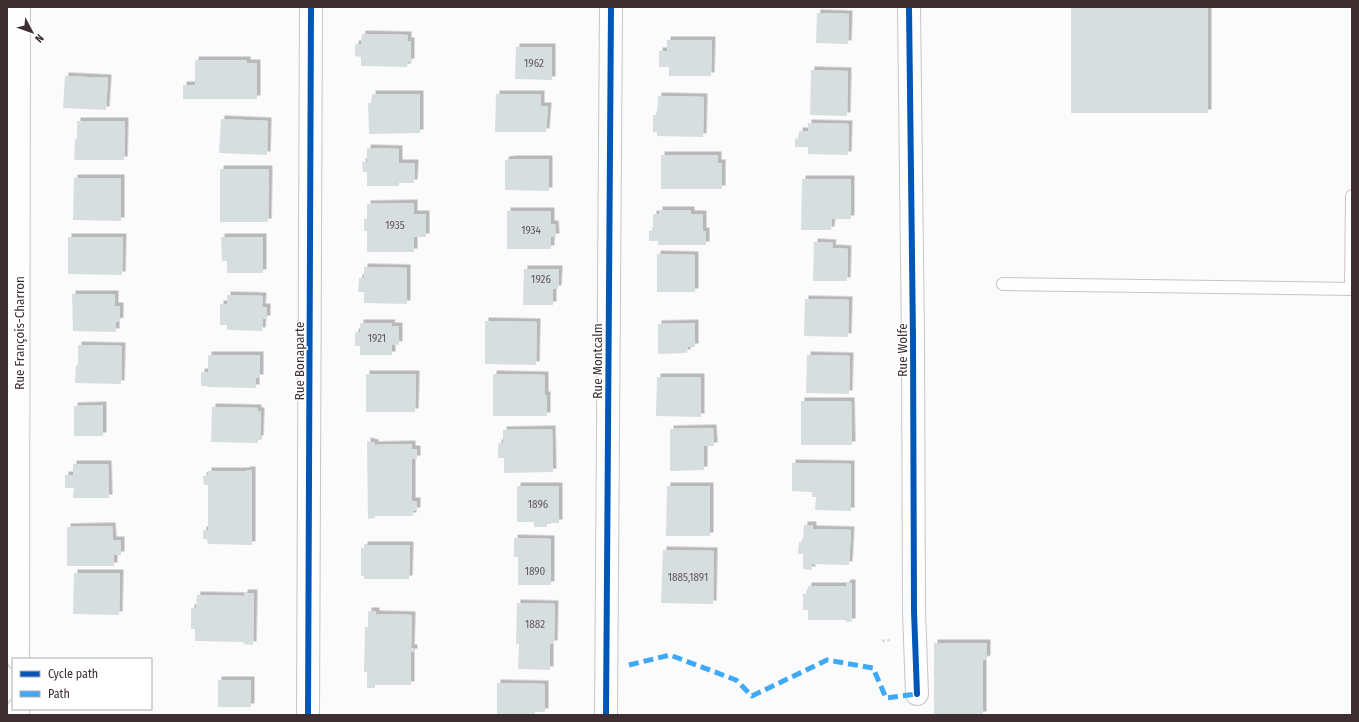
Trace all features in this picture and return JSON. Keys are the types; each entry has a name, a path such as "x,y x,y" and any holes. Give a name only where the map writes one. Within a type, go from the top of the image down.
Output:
{"street":[{"name":"Rue François-Charron","path":"18,658 19,7"},
{"name":"Rue Bonaparte","path":"308,715 311,7"},
{"name":"Rue Montcalm","path":"606,715 611,7"},
{"name":"Rue Wolfe","path":"909,7 913,324 914,611 917,694"}],"lane":[{"path":"1003,284 1351,289 1352,196"}],"building":[{"path":"1071,7 1208,7 1208,113 1071,113"},
{"path":"817,13 849,14 848,44 816,43"},
{"path":"362,34 408,35 408,41 411,41 411,62 408,62 407,67 361,66 361,57 355,56 355,44 361,44"},
{"path":"667,40 712,40 711,76 669,76 669,67 659,67 659,51 667,51"},
{"path":"516,47 552,47 552,80 515,79"},
{"path":"195,60 247,60 247,63 257,63 257,99 183,99 183,85 195,85"},
{"path":"811,70 848,71 847,116 810,115"},
{"path":"65,76 108,78 106,110 63,108"},
{"path":"372,94 420,94 420,133 369,134 368,103 372,103"},
{"path":"496,94 541,94 541,106 548,106 546,132 495,132"},
{"path":"658,96 704,97 703,137 657,136 657,132 653,132 653,115 657,115"},
{"path":"221,119 268,121 267,155 219,153"},
{"path":"77,121 125,121 124,160 74,160 75,139 77,139"},
{"path":"808,123 849,124 848,155 808,154 808,147 795,147 795,138 799,139 799,131 808,131"},
{"path":"367,148 399,149 399,163 415,163 414,183 399,183 399,186 367,186 367,172 363,172 362,162 367,162"},
{"path":"661,155 718,155 718,163 722,163 722,189 661,189"},
{"path":"549,159 549,191 505,190 505,160"},
{"path":"220,169 269,169 268,222 220,222"},
{"path":"74,178 121,178 121,221 73,220"},
{"path":"802,179 851,179 851,219 832,219 831,230 801,230"},
{"path":"414,203 414,214 426,214 426,237 414,237 414,252 367,252 367,231 364,231 364,219 367,219 367,204"},
{"path":"659,210 691,210 691,214 703,214 703,231 706,231 706,245 658,245 658,241 649,241 649,231 653,231 653,214 659,214"},
{"path":"507,211 551,211 551,224 555,224 556,237 551,237 551,249 507,249"},
{"path":"68,237 123,237 122,275 68,274"},
{"path":"221,237 263,237 263,273 227,273 227,261 222,261"},
{"path":"814,242 833,243 832,248 848,249 847,281 813,281"},
{"path":"657,254 695,255 695,292 657,292"},
{"path":"364,267 407,268 407,304 364,303 364,292 358,292 359,278 364,278"},
{"path":"524,269 559,269 558,289 553,289 553,305 523,305"},
{"path":"72,294 115,294 115,306 120,306 120,321 116,322 116,332 73,331"},
{"path":"227,295 263,296 262,307 267,307 267,319 263,319 262,331 227,330 227,325 220,325 220,304 227,304"},
{"path":"805,299 849,300 848,337 804,336"},
{"path":"485,321 537,322 536,365 485,364"},
{"path":"360,323 392,323 391,326 399,326 399,345 392,344 392,355 360,355 360,346 355,346 355,332 360,332"},
{"path":"695,323 695,347 688,347 687,353 658,354 658,324"},
{"path":"78,345 122,346 121,384 75,383 76,365 78,365"},
{"path":"208,355 260,355 260,378 256,378 256,388 201,386 201,372 208,372"},
{"path":"807,355 850,356 849,394 806,393"},
{"path":"366,374 416,374 415,412 366,412"},
{"path":"493,374 545,375 547,416 493,416"},
{"path":"657,377 701,377 701,417 656,416"},
{"path":"801,401 851,401 852,445 801,445"},
{"path":"103,405 103,436 74,436 74,406"},
{"path":"212,407 258,408 258,411 261,411 260,439 258,439 258,443 211,442"},
{"path":"713,428 714,446 704,446 704,470 670,471 670,429"},
{"path":"552,429 553,472 504,473 504,458 498,458 498,443 503,443 503,430"},
{"path":"367,441 375,443 375,445 412,444 412,449 417,449 417,459 412,459 412,501 417,501 417,511 413,511 413,516 375,516 375,518 368,519"},
{"path":"792,463 851,464 851,511 815,510 816,497 812,497 812,492 792,491"},
{"path":"73,464 108,464 109,498 73,498 74,488 65,488 65,475 73,475"},
{"path":"252,470 252,545 208,544 207,539 203,539 203,530 208,530 208,485 204,485 203,476 208,475 208,471"},
{"path":"517,486 559,486 559,523 547,523 547,527 534,527 534,522 517,522"},
{"path":"667,486 710,486 710,536 666,536"},
{"path":"804,525 813,525 813,529 851,530 849,565 812,564 812,570 803,569 803,554 798,554 799,542 803,542"},
{"path":"112,526 113,540 121,540 121,555 114,555 114,566 67,566 67,527"},
{"path":"514,538 551,539 551,585 518,585 518,557 514,557"},
{"path":"364,545 410,545 409,579 364,579 364,576 361,576 361,548 364,548"},
{"path":"663,550 714,551 713,604 661,603"},
{"path":"74,573 120,573 119,615 73,614"},
{"path":"847,583 852,583 852,622 846,622 846,620 808,620 808,610 803,610 803,594 807,594 808,586 846,586"},
{"path":"244,593 254,593 253,645 243,644 244,642 195,641 195,629 191,629 191,608 196,608 197,595 244,596"},
{"path":"517,603 555,604 554,644 550,644 550,670 518,669 519,644 516,644"},
{"path":"368,611 376,611 376,614 412,615 411,648 414,648 414,652 411,652 411,685 375,685 375,688 367,688 367,672 364,672 365,627 368,627"},
{"path":"934,643 987,643 987,659 983,660 983,715 934,715"},
{"path":"218,680 251,680 251,707 218,707"},
{"path":"497,683 545,684 545,712 535,712 535,715 497,715"}],"marked path":[{"path":"629,665 670,655 736,680 752,696 827,660 873,668 886,698 917,694"}],"cycle path":[{"path":"308,715 311,7"},
{"path":"606,715 611,7"},
{"path":"909,7 913,339 914,611 917,694"}]}
